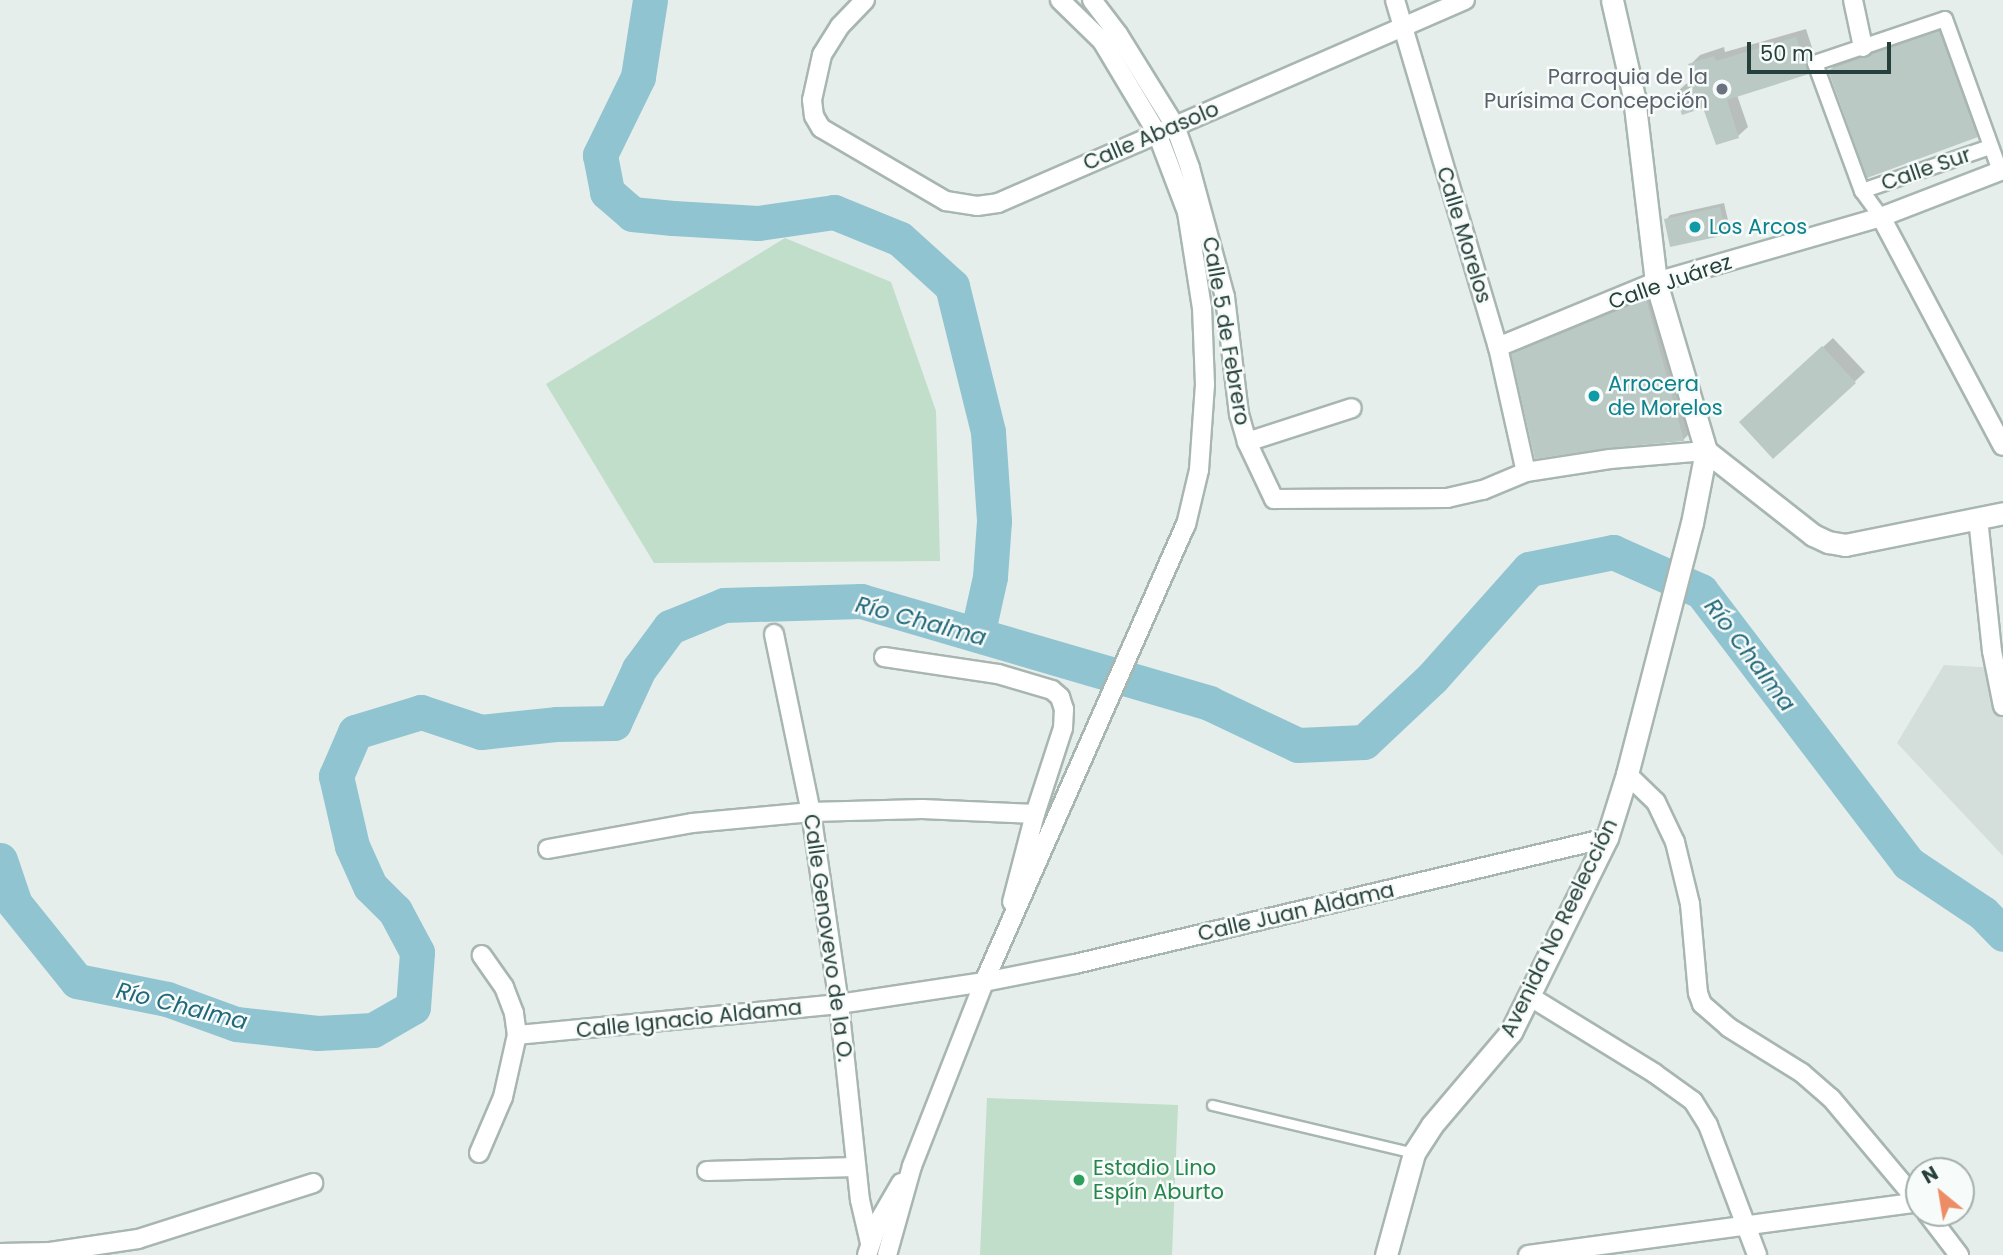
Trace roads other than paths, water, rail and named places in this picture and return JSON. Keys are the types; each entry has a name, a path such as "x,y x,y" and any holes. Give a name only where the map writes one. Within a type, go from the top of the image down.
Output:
{"street":[{"name":"Calle Abasolo","path":"865,0 841,26 822,55 812,100 814,116 821,128 839,141 946,201 977,206 998,203 1465,0"},
{"path":"887,1255 912,1166 984,982 1186,525 1199,470 1205,385 1195,251 1187,212 1157,133 1110,38 1060,0"},
{"name":"Calle 5 de Febrero","path":"1092,0 1110,38 1175,125 1201,204 1225,297 1239,414 1247,442 1269,494 1279,502 1447,498 1483,490 1526,471 1610,459 1706,451"},
{"name":"Calle Morelos","path":"1395,0 1498,346 1526,471"},
{"path":"1612,0 1634,97 1656,282 1706,451 1814,535 1828,542 1845,545 2003,513"},
{"path":"1853,0 1863,47"},
{"path":"2002,171 1990,147 1945,19 1815,63 1862,191 1881,217 2003,446"},
{"name":"Calle Sur","path":"1862,191 1990,147"},
{"name":"Calle Juárez","path":"1498,346 1656,282 1881,217 2002,171"},
{"path":"1247,442 1352,408"},
{"name":"Avenida No Reelección","path":"1386,1255 1414,1153 1432,1125 1511,1032 1607,838 1628,774 1692,523 1706,451"},
{"path":"1978,518 1992,651 2003,706"},
{"name":"Calle Genovevo de la O.","path":"774,634 811,812 839,1004 856,1167 868,1249"},
{"path":"884,657 1009,677 1052,690 1060,697 1064,709 1057,749 1035,814 1002,943"},
{"path":"1628,774 1656,802 1675,842 1690,904 1698,993 1702,1004 1728,1027 1802,1073 1831,1098 1905,1186"},
{"path":"548,849 692,823 811,812 922,809 1035,814"},
{"name":"Calle Juan Aldama","path":"984,982 1088,961 1607,838"},
{"path":"478,1153 503,1097 517,1035 514,1013 504,987 482,955"},
{"name":"Calle Ignacio Aldama","path":"517,1035 839,1004 984,982"},
{"path":"1529,996 1654,1073 1693,1101 1708,1125 1758,1255"},
{"path":"868,1249 888,1204 912,1166"},
{"path":"707,1171 856,1167"},
{"path":"0,1253 50,1252 138,1239 313,1183"},
{"path":"1528,1255 1905,1205"},
{"path":"1938,1227 1959,1255"}],"lane":[{"path":"1212,1105 1414,1153"}],"waterway":[{"path":"650,0 638,77 600,155 607,192 632,214 673,218 758,223 834,212 900,239 952,286 988,432 994,521 990,577 977,635"},
{"name":"Río Chalma","path":"0,860 15,904 77,981 167,999 236,1024 318,1033 373,1030 413,1007 417,952 395,911 370,886 352,846 336,776 355,732 421,712 481,732 556,724 614,723 639,669 670,627 724,605 861,601 1209,703 1298,745 1364,742 1432,678 1529,569 1613,552 1701,591 1908,863 1983,913 2003,934"}],"place":[{"name":"Parroquia de la Purísima Concepción","path":"1722,89"},
{"name":"Los Arcos","path":"1695,227"},
{"name":"Arrocera de Morelos","path":"1594,396"},
{"name":"Estadio Lino Espín Aburto","path":"1079,1180"}]}
